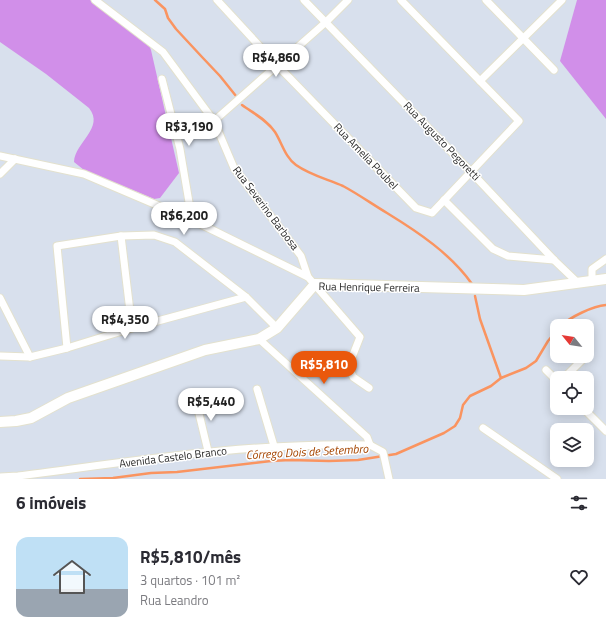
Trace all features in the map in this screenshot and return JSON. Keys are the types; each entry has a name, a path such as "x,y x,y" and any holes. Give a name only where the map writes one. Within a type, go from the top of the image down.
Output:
{"street":[{"name":"Rua Severino Barbosa","path":"96,0 163,52 214,121 234,168 301,256 312,280"},
{"name":"Rua Amelia Poubel","path":"217,0 277,65 416,208 432,214 519,121 480,81"},
{"name":"Rua Augusto Pegoretti","path":"304,0 554,260 578,283"},
{"path":"214,121 326,22 348,0"},
{"path":"401,0 480,81 562,0"},
{"path":"486,0 554,70"},
{"path":"162,79 180,149 192,220"},
{"path":"0,156 84,174 192,220 312,280 360,337 349,365 353,377 369,388"},
{"path":"0,174 15,159"},
{"path":"444,200 494,249 508,256 554,260"},
{"path":"67,348 57,246 121,236 154,235 175,242 246,297 276,328"},
{"path":"121,236 132,328"},
{"path":"592,282 592,269 606,259"},
{"name":"Rua Henrique Ferreira","path":"0,422 30,418 68,398 205,350 259,340 276,328 312,280 524,290 606,279"},
{"path":"0,356 30,357 67,348 132,328 246,297"},
{"path":"0,298 30,357"},
{"path":"259,340 367,437 370,445 383,452 389,479"},
{"path":"571,371 579,363"},
{"path":"546,370 550,374"},
{"path":"257,389 274,446"},
{"path":"195,397 208,451"},
{"path":"590,415 606,431"},
{"path":"483,428 557,479"},
{"name":"Avenida Castelo Branco","path":"0,477 18,476 208,451 274,446 370,445"}],"shaded area":[{"path":"0,0 90,0 149,45 179,173 160,198 154,199 84,170 74,162 79,148 92,129 94,122 93,115 89,108 46,74 0,42"},
{"path":"577,0 606,0 606,119 560,61"}],"waterway":[{"path":"155,0 165,9 168,18 176,29 220,76 236,96"},
{"path":"242,105 264,120 272,128 292,162 313,174 343,186 410,228 444,253 464,273 472,284"},
{"path":"475,296 480,319 501,378"},
{"name":"Córrego Dois de Setembro","path":"570,319 582,312 606,305"},
{"name":"Córrego Dois de Setembro","path":"80,479 113,478 151,473 177,472 271,461 358,460 396,454 444,433 455,426 460,418 463,405 470,396 491,386 501,378 526,368 536,361 550,339"}]}
